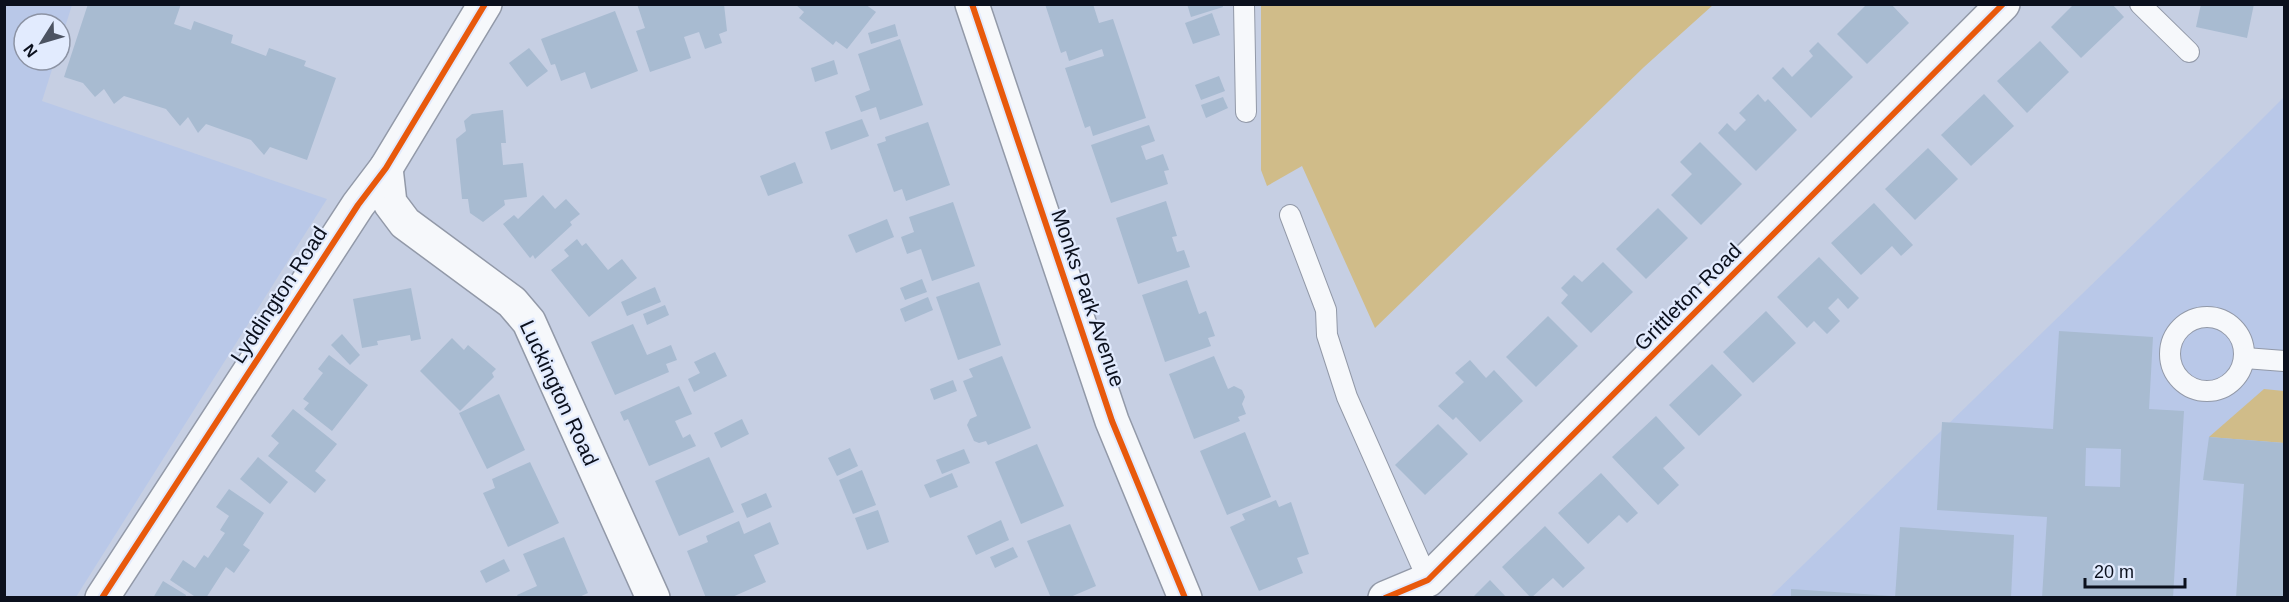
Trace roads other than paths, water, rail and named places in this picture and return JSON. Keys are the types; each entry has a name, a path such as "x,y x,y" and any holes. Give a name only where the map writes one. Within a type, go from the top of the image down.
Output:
{"street":[{"name":"Monks Park Avenue","path":"972,4 1112,422 1185,597"},
{"name":"Grittleton Road","path":"1385,597 1428,580 2003,4"},
{"name":"Lyddington Road","path":"102,597 358,205 386,168 482,6"},
{"name":"Luckington Road","path":"386,168 390,203 405,223 513,302 529,322 653,597"}],"lane":[{"path":"1244,4 1246,112"},
{"path":"2145,6 2189,52"},
{"path":"1290,215 1326,310 1327,335 1347,397 1428,580"},
{"path":"2245,358 2284,361"}]}
